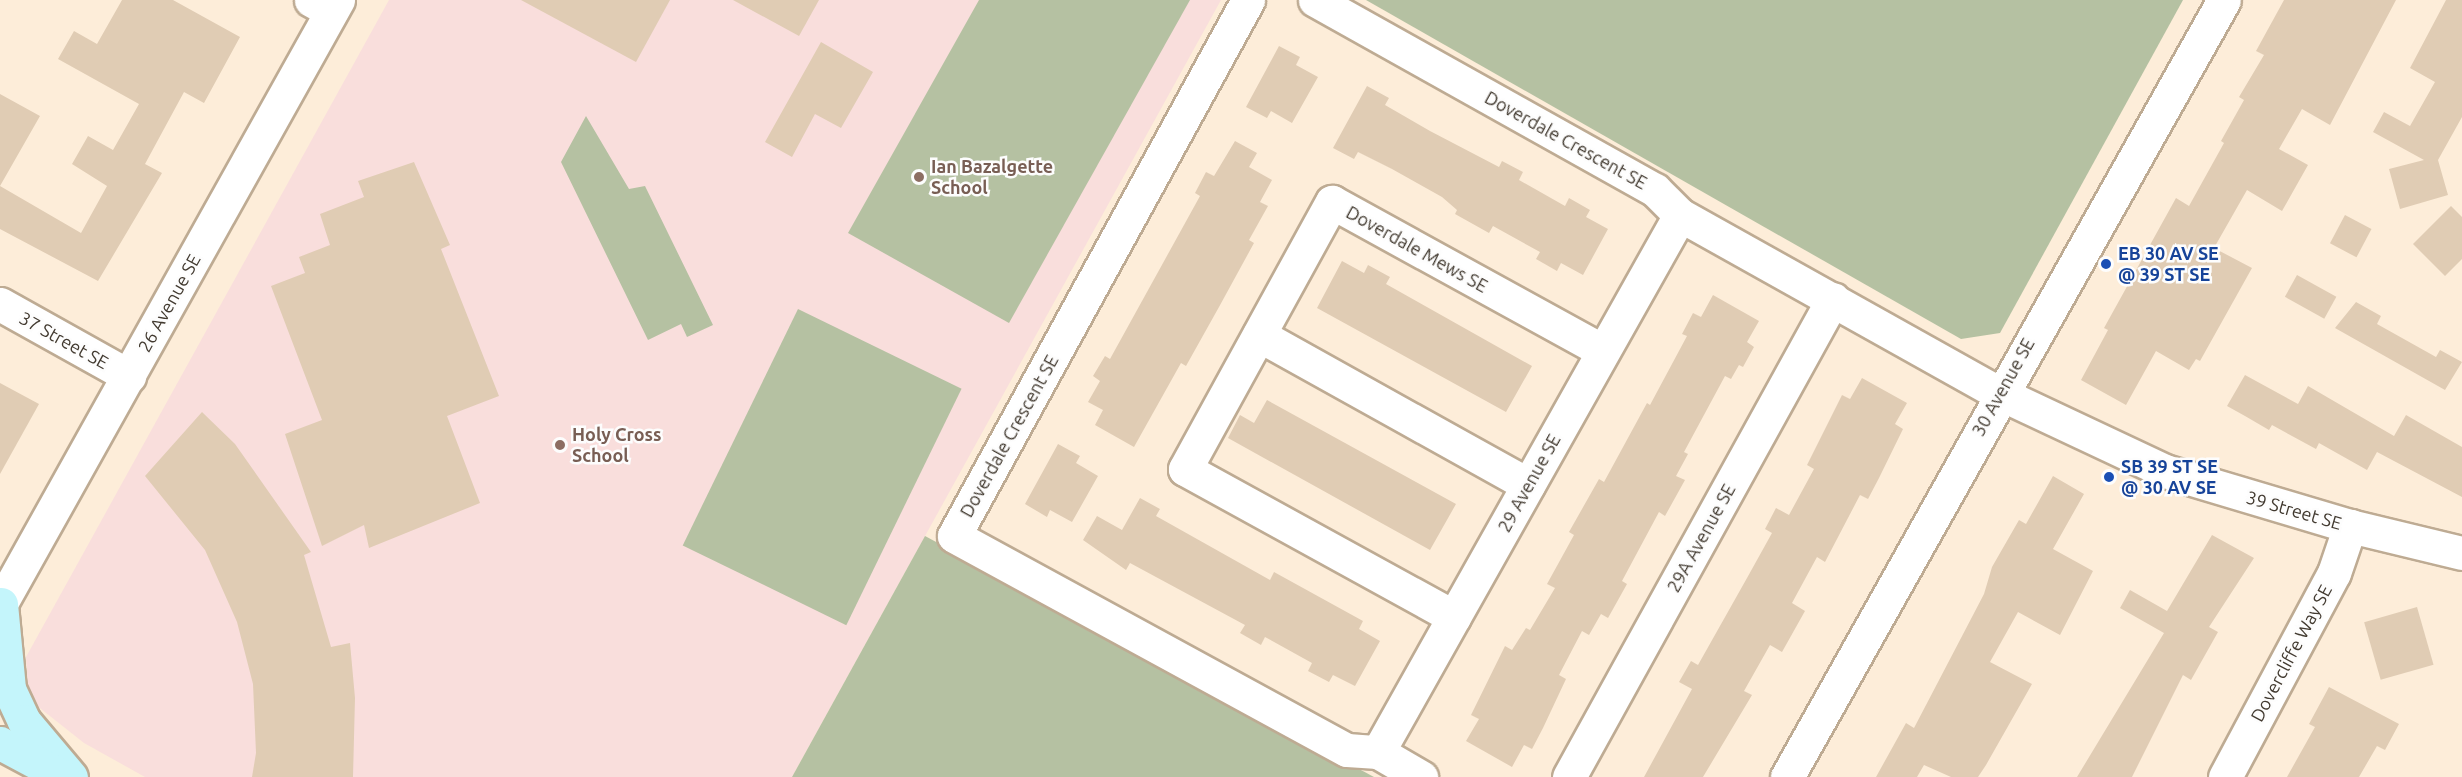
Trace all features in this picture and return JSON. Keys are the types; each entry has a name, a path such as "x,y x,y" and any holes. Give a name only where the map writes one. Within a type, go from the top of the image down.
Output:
{"main road":[{"path":"0,605 9,689 24,721 71,777"},
{"path":"0,743 63,777"}],"street":[{"name":"Doverdale Crescent SE","path":"1248,0 954,536 1347,750 1378,752 1421,777"},
{"name":"Doverdale Crescent SE","path":"1315,0 1655,190 1680,215 1999,393"},
{"name":"30 Avenue SE","path":"1786,777 1999,393 2224,0"},
{"name":"26 Avenue SE","path":"0,605 129,376 327,4"},
{"name":"Doverdale Mews SE","path":"1454,617 1185,469 1332,202 1603,351"},
{"name":"29 Avenue SE","path":"1378,752 1680,215"},
{"name":"29A Avenue SE","path":"1569,777 1833,299"},
{"name":"37 Street SE","path":"0,304 129,376"},
{"path":"1259,334 1528,485"},
{"name":"39 Street SE","path":"1999,393 2165,471 2350,526 2462,553"},
{"name":"Dovercliffe Way SE","path":"2225,777 2334,573 2350,526"}],"shaded area":[{"name":"Holy Cross School","path":"389,0 1221,0 792,777 145,777 84,743 36,705 28,692 26,657"}],"green space":[{"path":"979,0 1190,0 1009,323 848,233"},
{"path":"1366,0 2183,0 2000,333 1961,339"},
{"path":"586,116 629,189 645,186 713,325 687,337 681,324 648,340 561,162"},
{"path":"798,309 962,389 846,625 683,545"},
{"path":"925,536 1374,777 792,777"}],"building":[{"path":"122,0 173,0 240,37 204,103 184,92 145,164 162,173 98,281 0,229 0,186 81,233 107,186 72,164 88,136 113,150 139,104 58,59 74,31 97,44"},
{"path":"521,0 670,0 636,62"},
{"path":"733,0 819,0 799,36"},
{"path":"2284,0 2396,0 2330,125 2302,109 2279,149 2308,165 2282,211 2247,190 2214,248 2252,268 2200,361 2196,359 2189,370 2156,351 2126,405 2081,380 2108,330 2104,328 2176,198 2189,206 2224,143 2221,141 2244,100 2239,97 2264,55 2256,51"},
{"path":"2446,0 2462,0 2462,117 2438,160 2448,195 2400,209 2389,169 2424,160 2373,132 2384,112 2410,126 2435,82 2410,68"},
{"path":"821,42 873,72 841,128 815,114 792,157 765,142"},
{"path":"1279,46 1300,57 1296,65 1318,77 1292,123 1271,111 1267,118 1246,107"},
{"path":"1367,86 1389,98 1385,105 1430,131 1499,167 1502,161 1523,172 1519,180 1565,206 1569,198 1590,210 1586,217 1608,229 1583,275 1561,263 1557,271 1536,259 1540,252 1493,226 1489,233 1455,214 1457,210 1442,197 1392,169 1358,152 1354,159 1333,148"},
{"path":"0,94 40,116 0,186"},
{"path":"1235,141 1257,153 1249,167 1272,180 1260,202 1268,206 1249,240 1254,243 1219,307 1186,366 1181,363 1134,447 1095,425 1103,410 1088,402 1100,381 1093,376 1105,356 1110,359 1200,196 1195,193 1206,172 1214,176"},
{"path":"414,162 450,245 441,249 499,396 447,416 480,503 369,548 364,525 322,546 285,434 322,420 271,286 305,273 299,257 330,245 320,214 364,197 358,181"},
{"path":"2451,206 2462,217 2462,259 2445,276 2413,244"},
{"path":"2345,215 2371,229 2356,257 2330,243"},
{"path":"1342,261 1364,273 1368,265 1390,277 1386,284 1532,366 1506,412 1317,308"},
{"path":"2297,275 2336,297 2324,319 2285,297"},
{"path":"1713,295 1759,321 1747,342 1754,347 1743,367 1739,365 1731,379 1725,376 1684,452 1688,454 1676,476 1685,480 1665,516 1659,512 1622,581 1627,584 1608,618 1601,614 1589,635 1582,631 1559,675 1566,679 1543,728 1532,749 1524,745 1512,767 1466,741 1479,719 1471,715 1505,646 1512,650 1526,628 1530,630 1555,588 1547,584 1574,535 1569,532 1599,479 1604,482 1647,403 1650,405 1687,336 1682,334 1693,313 1701,317"},
{"path":"2356,302 2381,316 2377,324 2436,357 2440,350 2462,362 2445,390 2335,328"},
{"path":"2245,375 2298,404 2308,386 2394,436 2406,415 2462,447 2462,497 2377,452 2367,470 2319,443 2316,449 2272,425 2269,430 2227,406"},
{"path":"1862,378 1907,403 1895,424 1903,429 1868,499 1860,495 1825,562 1817,557 1792,603 1805,611 1782,652 1770,645 1744,691 1752,695 1703,777 1644,777 1692,689 1679,682 1691,661 1698,665 1747,578 1772,533 1765,529 1776,508 1789,515 1814,469 1807,465 1842,395 1850,399"},
{"path":"0,383 39,404 0,474"},
{"path":"1267,400 1456,504 1430,550 1228,438 1240,415 1254,423"},
{"path":"202,412 235,444 311,552 304,555 331,647 350,643 355,698 353,777 252,777 256,753 253,684 237,622 205,550 145,476"},
{"path":"1058,444 1080,456 1076,463 1098,476 1072,522 1050,510 1047,517 1025,504"},
{"path":"2053,476 2084,494 2053,549 2093,571 2060,635 2018,612 1990,662 2032,684 1986,765 1978,777 1951,777 1924,765 1917,777 1876,777 1906,723 1914,728 1984,594 1992,567 2019,520 2026,524"},
{"path":"1140,498 1160,509 1156,516 1270,580 1274,572 1363,621 1359,629 1380,641 1355,686 1333,675 1329,682 1308,671 1312,663 1265,637 1261,645 1240,633 1245,625 1130,563 1126,570 1083,540 1097,516 1122,530"},
{"path":"2212,535 2254,558 2209,627 2218,632 2191,680 2183,675 2132,777 2077,777 2164,633 2120,608 2130,590 2167,611"},
{"path":"2417,607 2434,665 2381,680 2364,622"},
{"path":"2329,687 2399,724 2385,750 2377,746 2359,777 2287,777 2315,727 2309,724"}],"place":[{"name":"Ian Bazalgette School","path":"919,177"},
{"name":"EB 30 AV SE @ 39 ST SE","path":"2106,264"},
{"name":"Holy Cross School","path":"560,445"},
{"name":"SB 39 ST SE @ 30 AV SE","path":"2109,477"}]}
